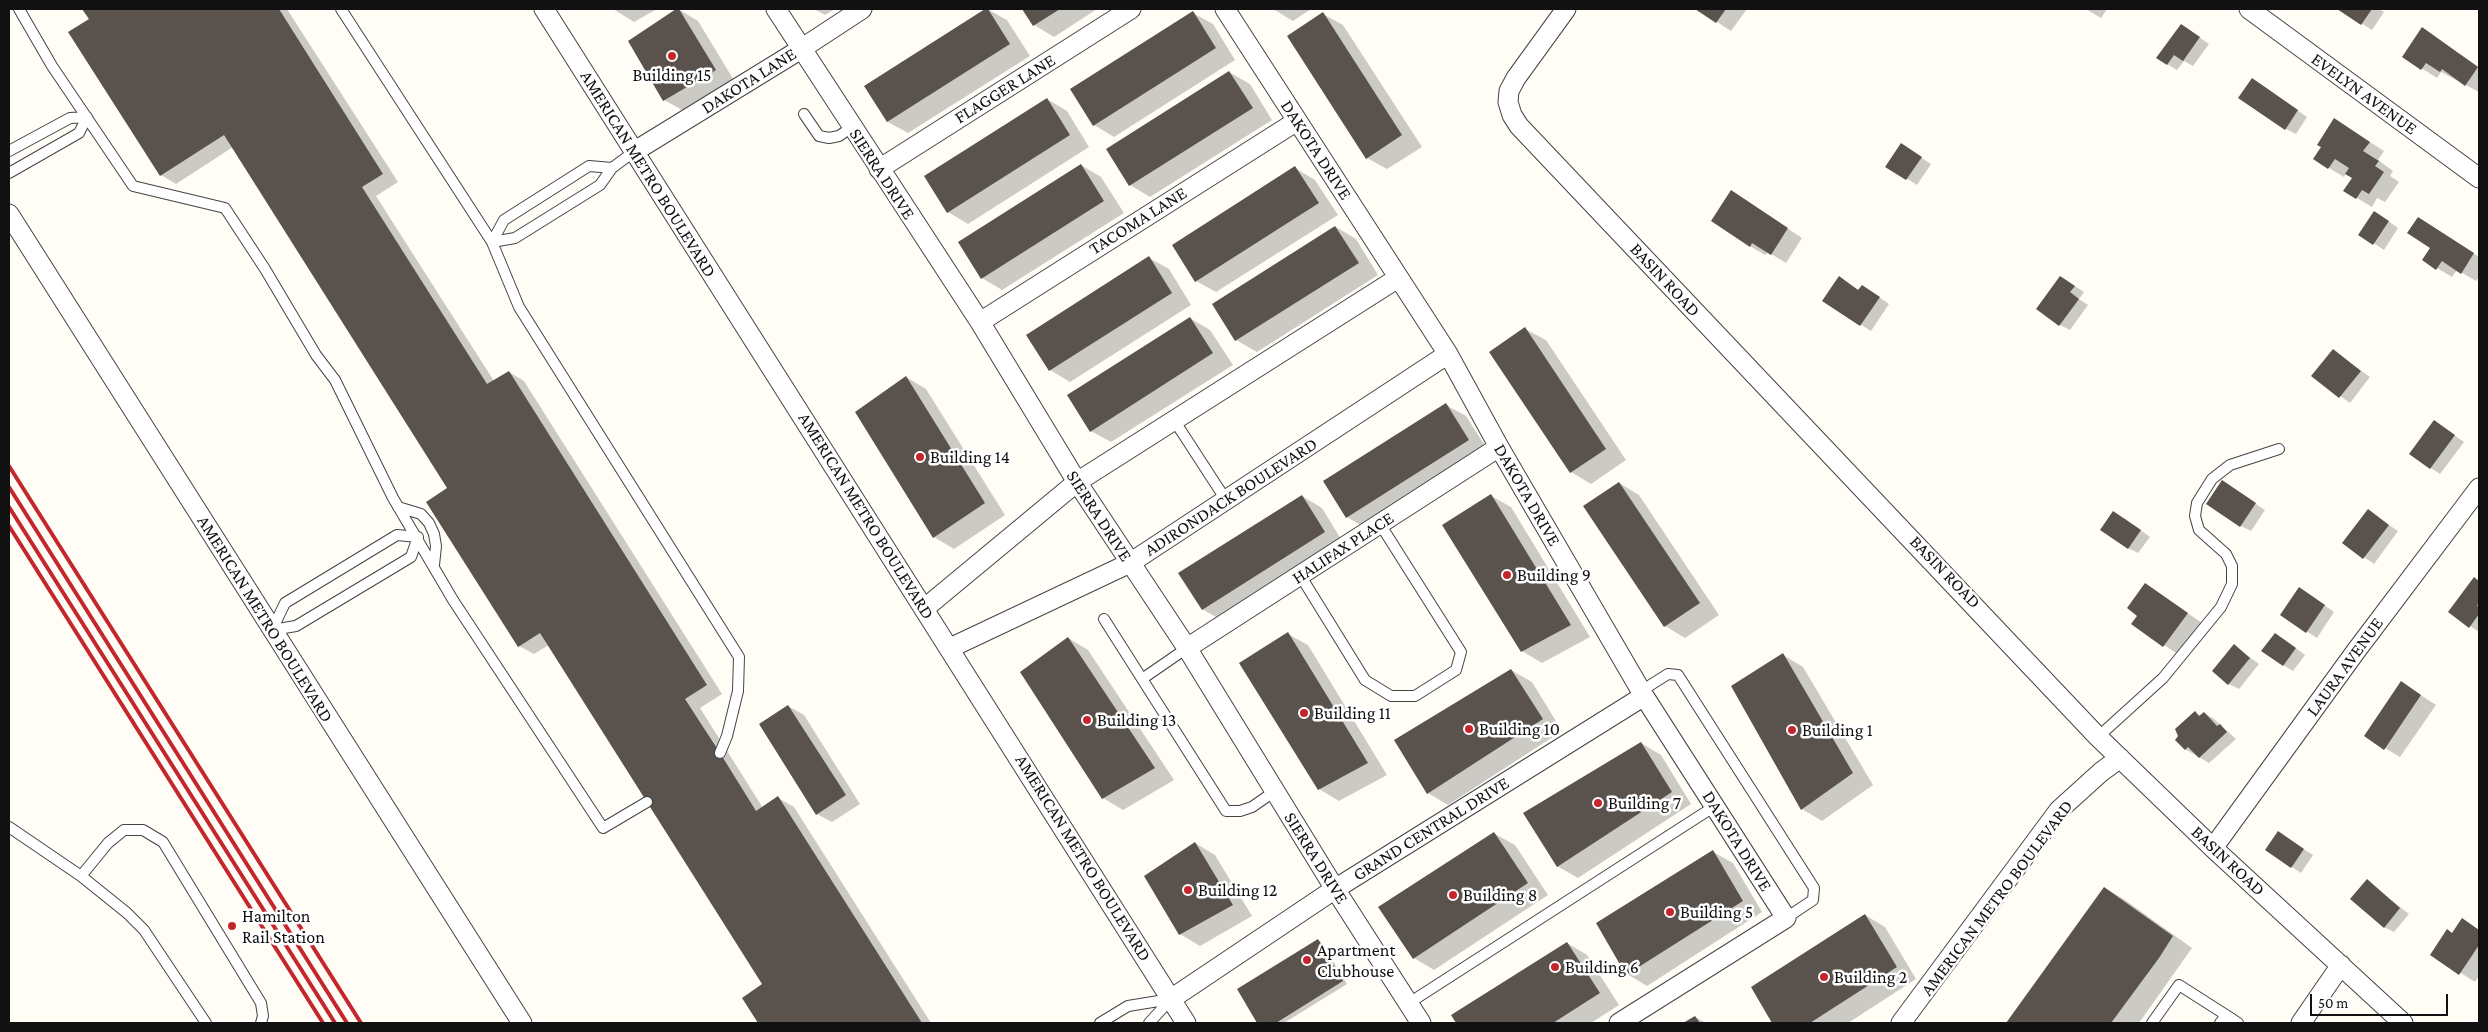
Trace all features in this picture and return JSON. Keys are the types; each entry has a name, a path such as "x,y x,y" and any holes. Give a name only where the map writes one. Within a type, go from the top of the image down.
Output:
{"street":[{"name":"AMERICAN METRO BOULEVARD","path":"544,9 1186,1023"},
{"name":"SIERRA DRIVE","path":"776,9 980,322 1077,482 1187,648 1335,889 1421,1023"},
{"name":"DAKOTA LANE","path":"635,151 801,49 862,9"},
{"name":"FLAGGER LANE","path":"879,169 1131,9"},
{"name":"DAKOTA DRIVE","path":"1225,9 1448,354 1499,447 1642,693 1786,918"},
{"name":"BASIN ROAD","path":"1566,9 1516,78 1510,91 1508,102 1512,115 1520,126 2098,737 2213,848 2403,1023"},
{"name":"EVELYN AVENUE","path":"2249,9 2479,178"},
{"name":"TACOMA LANE","path":"980,322 1297,120"},
{"name":"AMERICAN METRO BOULEVARD","path":"9,214 522,1023"},
{"path":"925,608 1077,482 1398,278"},
{"name":"ADIRONDACK BOULEVARD","path":"950,648 1130,564 1448,354"},
{"name":"HALIFAX PLACE","path":"1187,648 1499,447"},
{"name":"LAURA AVENUE","path":"2213,848 2362,643 2479,488"},
{"name":"GRAND CENTRAL DRIVE","path":"1172,999 1335,889 1642,693"},
{"name":"AMERICAN METRO BOULEVARD","path":"1902,1023 2059,810 2094,778 2120,758"},
{"path":"1619,1023 1786,918"},
{"path":"2301,1023 2341,965"}],"lane":[{"path":"19,9 132,186 225,208 265,269 316,355 335,380 398,507 418,537 453,600 603,828 647,802"},
{"path":"341,9 492,242 519,307 739,657 738,691 727,736 720,753"},
{"path":"804,114 815,132 824,137 839,136 852,126"},
{"path":"9,150 70,118 87,117"},
{"path":"9,173 79,133 87,117"},
{"path":"492,242 515,238 600,185 612,168 635,151"},
{"path":"492,242 504,220 589,166 612,168"},
{"path":"1174,420 1226,500"},
{"path":"2098,737 2163,678 2221,606 2232,584 2232,566 2226,554 2200,530 2196,516 2197,503 2212,479 2230,465 2279,449"},
{"path":"398,507 421,514 429,523 434,534 436,546 434,565"},
{"path":"1300,575 1365,680 1390,696 1415,696 1456,670 1461,652 1380,524"},
{"path":"272,630 285,603 397,535 418,537"},
{"path":"272,630 296,626 410,558 418,537"},
{"path":"1104,619 1226,811 1240,811 1252,806 1275,791"},
{"path":"1142,679 1187,648"},
{"path":"1642,693 1668,674 1678,675 1814,888 1813,900 1786,918"},
{"path":"1408,1004 1715,806"},
{"path":"9,827 81,876 127,913 144,930 206,1023"},
{"path":"81,876 108,843 124,830 143,830 164,842 261,1003 263,1016 261,1023"},
{"path":"2152,1023 2180,985 2223,1019 2238,1023"},
{"path":"1100,1023 1128,1006 1172,999"},
{"path":"1149,1023 1172,999"}],"building":[{"path":"82,9 279,9 383,174 362,187 487,384 509,371 707,685 685,699 756,811 778,796 922,1023 758,1023 742,998 762,984 540,633 518,647 426,502 447,488 224,135 160,176 68,32 89,19"},
{"name":"Building 15","path":"676,9 679,9 716,70 663,101 628,41"},
{"path":"985,9 988,9 1010,44 887,122 864,86"},
{"path":"1022,9 1060,9 1033,26"},
{"path":"1695,9 1726,9 1716,23"},
{"path":"2337,9 2372,9 2361,25"},
{"path":"1193,11 1216,48 1093,126 1070,89"},
{"path":"1323,12 1402,135 1366,159 1287,36"},
{"path":"2181,24 2200,37 2183,61 2174,55 2167,65 2156,58"},
{"path":"2422,27 2478,67 2465,86 2442,69 2440,72 2426,63 2421,70 2402,57"},
{"path":"1229,71 1253,108 1129,186 1106,149"},
{"path":"2252,78 2298,110 2285,130 2238,98"},
{"path":"1047,98 1070,135 947,213 924,176"},
{"path":"2334,118 2370,142 2363,151 2379,161 2375,166 2384,172 2369,194 2362,190 2356,199 2343,191 2352,178 2345,174 2349,168 2335,159 2328,169 2313,159 2321,147 2317,145"},
{"path":"1901,143 1922,157 1906,180 1885,167"},
{"path":"1081,164 1104,201 981,279 958,242"},
{"path":"1295,166 1319,203 1195,282 1172,245"},
{"path":"1731,190 1788,228 1771,255 1752,243 1750,247 1711,221"},
{"path":"2374,211 2389,221 2373,245 2358,235"},
{"path":"2418,217 2474,253 2461,274 2442,261 2436,270 2422,260 2430,248 2407,233"},
{"path":"1335,226 1359,263 1235,341 1212,304"},
{"path":"1149,256 1172,293 1049,371 1026,335"},
{"path":"1839,276 1858,290 1862,285 1880,297 1860,326 1822,301"},
{"path":"2060,276 2075,286 2070,292 2079,299 2059,326 2036,309"},
{"path":"1190,317 1213,353 1090,432 1067,395"},
{"path":"1525,327 1606,449 1570,473 1489,352"},
{"path":"2333,349 2361,371 2339,398 2311,376"},
{"name":"Building 14","path":"906,376 985,503 933,538 855,412"},
{"path":"1446,403 1469,440 1346,518 1323,481"},
{"path":"2434,420 2455,435 2430,469 2409,454"},
{"path":"2222,480 2256,503 2240,527 2206,504"},
{"path":"1619,482 1700,603 1664,627 1583,506"},
{"name":"Building 9","path":"1491,494 1571,625 1521,652 1442,525"},
{"path":"1302,495 1325,532 1202,610 1178,573"},
{"path":"2368,509 2389,525 2363,559 2342,543"},
{"path":"2113,511 2141,530 2128,549 2100,530"},
{"path":"2474,577 2479,581 2479,602 2477,606 2479,607 2479,614 2469,628 2448,612"},
{"path":"2145,583 2188,613 2163,647 2131,624 2137,616 2127,608"},
{"path":"2299,587 2325,605 2306,633 2280,615"},
{"name":"Building 11","path":"1288,632 1368,763 1318,790 1239,663"},
{"path":"2275,633 2296,648 2283,666 2261,651"},
{"name":"Building 13","path":"1068,637 1155,768 1102,799 1020,672"},
{"path":"2234,644 2250,658 2228,685 2212,671"},
{"name":"Building 1","path":"1783,653 1853,773 1801,810 1731,686"},
{"name":"Building 10","path":"1511,669 1543,719 1427,794 1394,740"},
{"path":"2401,681 2421,695 2384,750 2364,736"},
{"path":"788,705 846,795 816,815 759,724"},
{"path":"2195,711 2199,716 2204,712 2217,726 2220,724 2227,732 2199,758 2188,747 2185,750 2175,740 2178,736 2175,729"},
{"name":"Building 7","path":"1641,742 1672,792 1557,867 1523,813"},
{"path":"2278,831 2304,849 2291,868 2265,850"},
{"name":"Building 8","path":"1494,832 1528,883 1413,959 1378,907"},
{"name":"Building 12","path":"1195,842 1233,905 1179,935 1144,876"},
{"name":"Building 5","path":"1713,850 1743,901 1626,975 1596,923"},
{"path":"2367,879 2400,908 2384,928 2350,899"},
{"path":"2104,887 2173,936 2159,958 2111,1023 2006,1023"},
{"name":"Building 2","path":"1865,914 1897,967 1810,1023 1772,1023 1751,987"},
{"path":"2462,918 2479,930 2479,945 2459,975 2430,955 2447,929 2452,933"},
{"name":"Apartment Clubhouse","path":"1318,939 1343,981 1276,1023 1257,1023 1237,989"},
{"name":"Building 6","path":"1567,942 1600,993 1553,1023 1456,1023 1451,1015"},
{"path":"1695,1016 1700,1023 1683,1023"}],"railway":[{"path":"9,466 361,1023"},
{"path":"9,487 347,1023"},
{"path":"9,507 335,1023"},
{"path":"9,526 323,1023"}],"place":[{"name":"Building 15","path":"672,56"},
{"name":"Building 14","path":"920,457"},
{"name":"Building 9","path":"1507,575"},
{"name":"Building 11","path":"1304,713"},
{"name":"Building 13","path":"1087,720"},
{"name":"Building 10","path":"1469,729"},
{"name":"Building 1","path":"1792,730"},
{"name":"Building 7","path":"1598,803"},
{"name":"Building 12","path":"1188,890"},
{"name":"Building 8","path":"1453,895"},
{"name":"Building 5","path":"1670,912"},
{"name":"Hamilton Rail Station","path":"232,926"},
{"name":"Apartment Clubhouse","path":"1307,960"},
{"name":"Building 6","path":"1555,967"},
{"name":"Building 2","path":"1824,977"}]}
